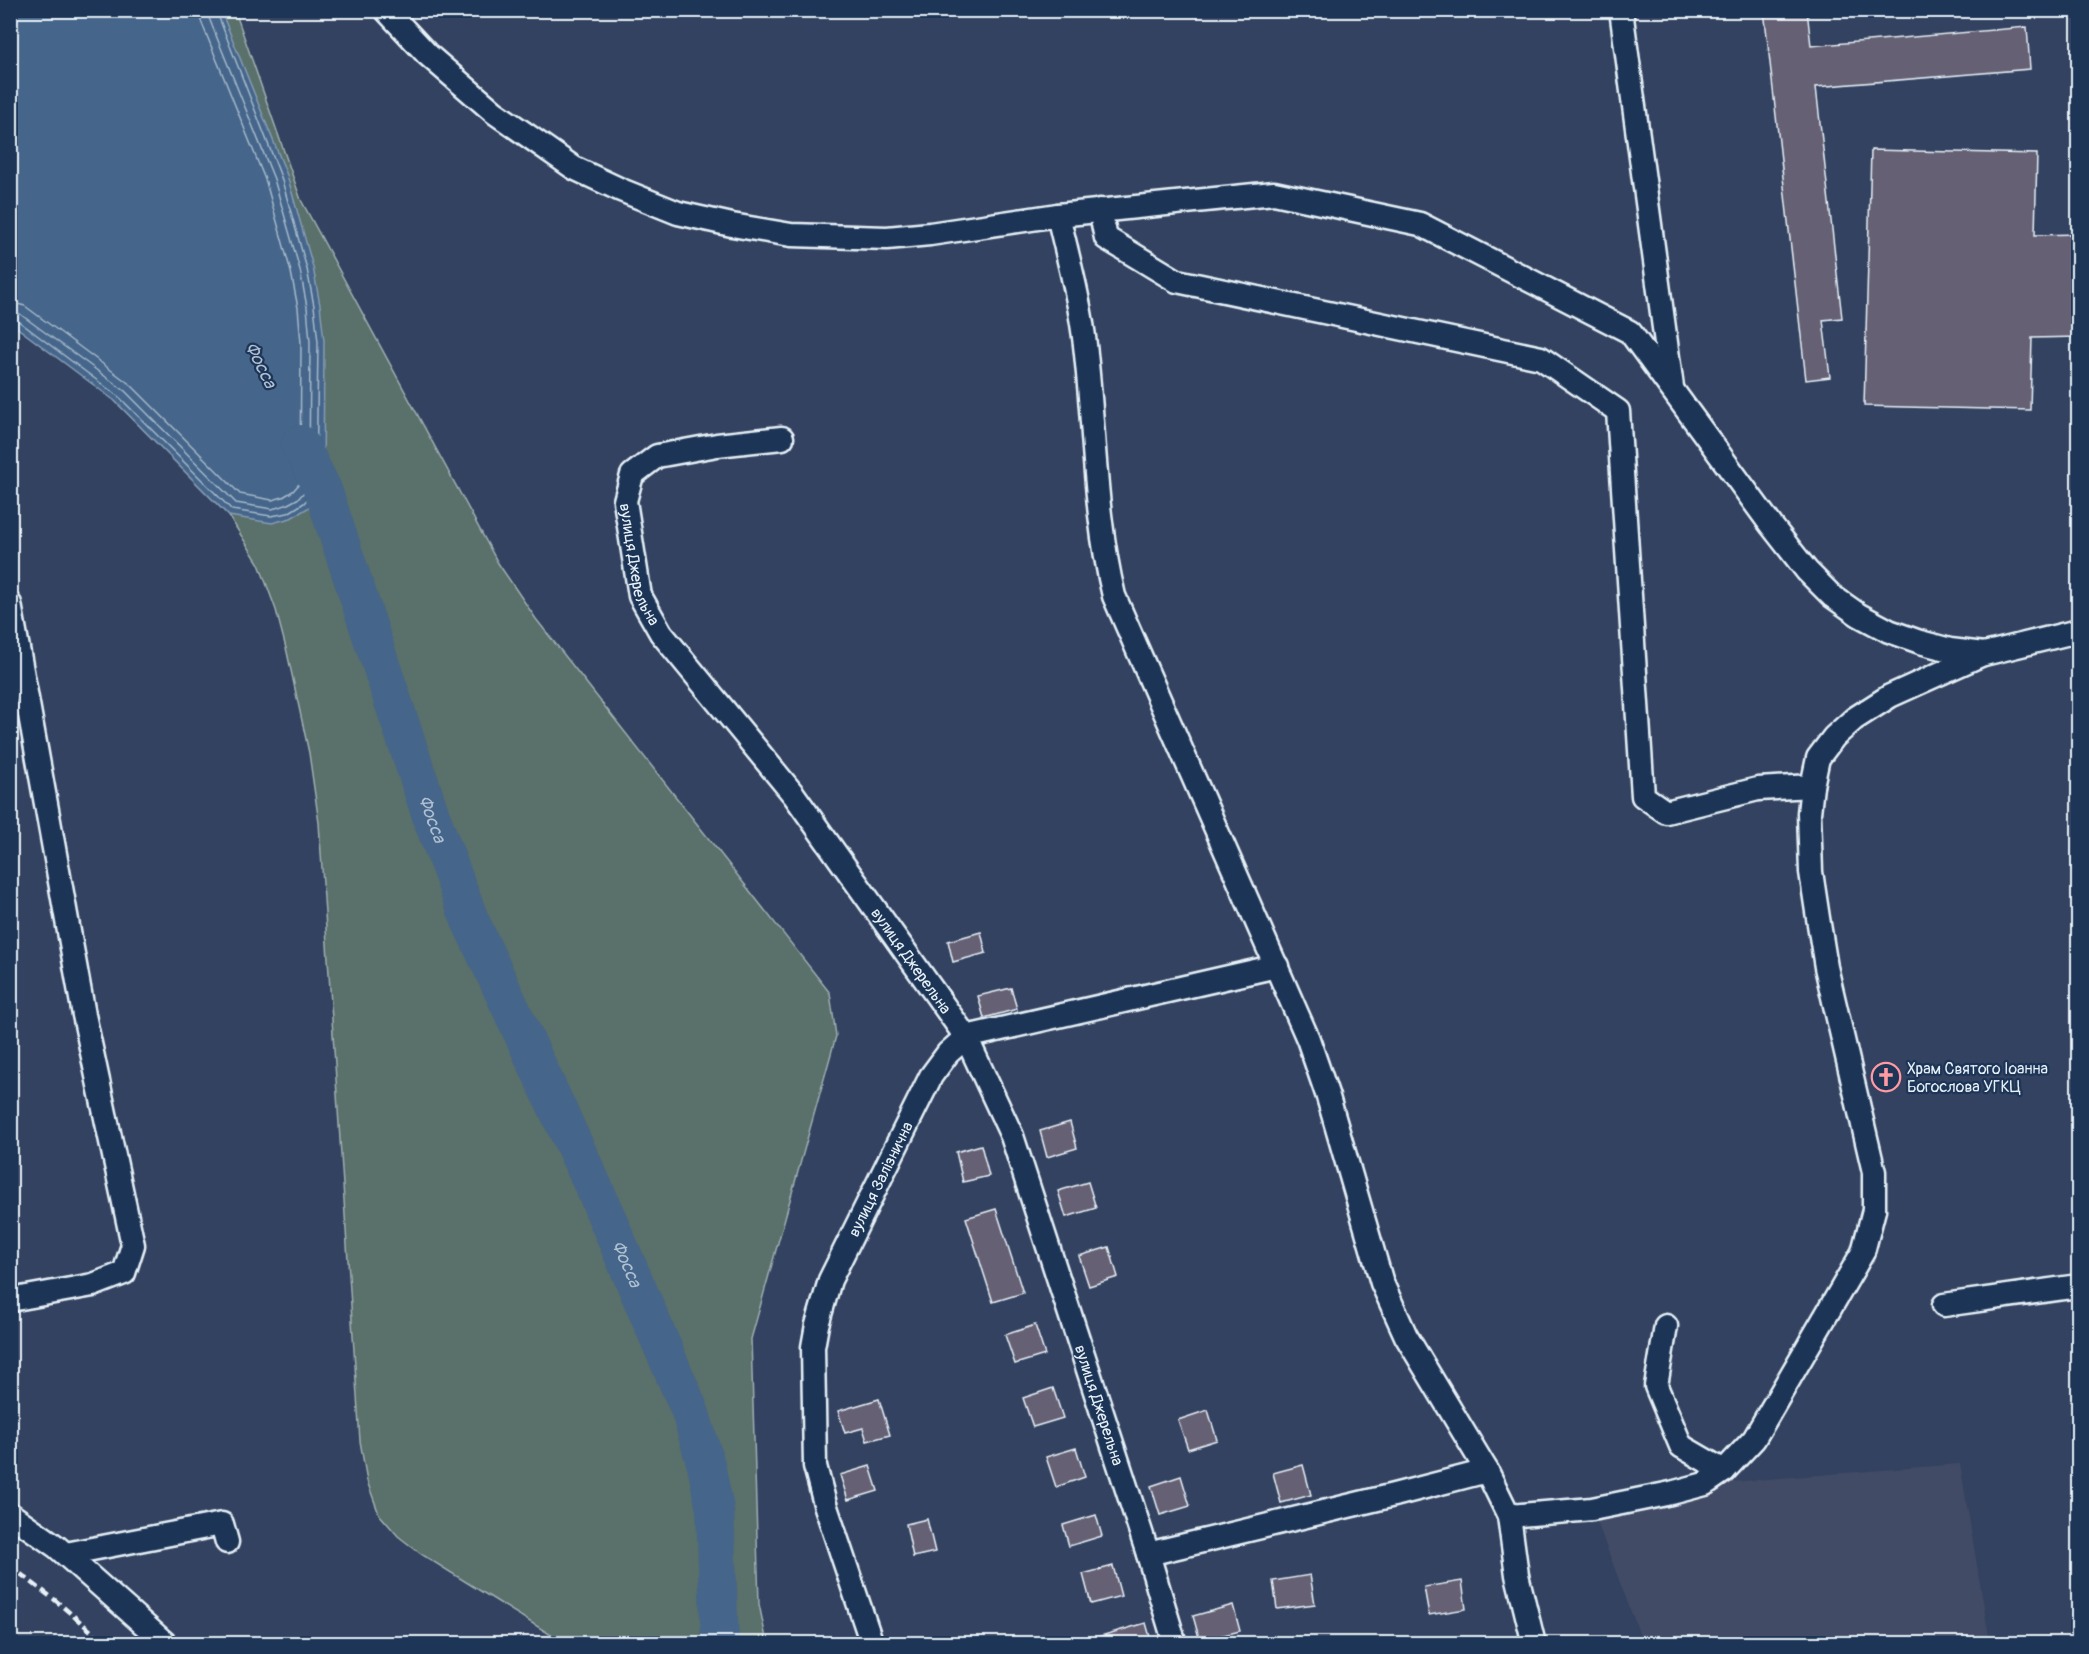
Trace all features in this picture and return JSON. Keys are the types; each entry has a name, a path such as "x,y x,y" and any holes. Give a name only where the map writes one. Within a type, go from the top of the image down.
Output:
{"street":[{"path":"387,10 427,54 494,112 574,168 678,213 732,225 790,235 887,238 1100,210 1274,193 1420,224 1630,332 1771,525 1807,571 1832,596 1859,615 1889,631 1950,651 1984,654"},
{"path":"1621,10 1672,390"},
{"path":"1100,210 1106,238 1177,281 1541,357 1618,411 1643,796 1666,812 1758,789 1812,786"},
{"path":"1059,215 1085,342 1102,533 1114,596 1277,966 1319,1068 1382,1283 1406,1336 1487,1471 1509,1516 1517,1575 1534,1644"},
{"name":"вулиця Джерельна","path":"782,438 717,445 657,456 632,475 625,501 640,596 661,633 794,795 966,1037 1012,1136 1175,1644"},
{"path":"10,604 84,1015 133,1245 124,1273 93,1285 10,1300"},
{"path":"1509,1516 1592,1509 1705,1484 1725,1471 1754,1439 1863,1252 1874,1210 1875,1172 1826,968 1811,872 1809,813 1818,758 1834,737 1854,719 1890,696 1984,654 2079,631"},
{"path":"966,1037 1277,966"},
{"name":"вулиця Залізнична","path":"873,1644 822,1495 815,1466 813,1356 816,1325 830,1280 931,1076 948,1053 966,1037"},
{"path":"1944,1305 2079,1286"},
{"path":"1666,1326 1656,1386 1660,1396 1681,1446 1725,1471"},
{"path":"1148,1554 1487,1471"},
{"path":"10,1514 66,1554 166,1644"},
{"path":"66,1554 222,1524 227,1542"}],"shaded area":[{"path":"1960,1464 1990,1643 1643,1643 1592,1509 1705,1484"}],"green space":[{"path":"195,11 235,11 301,200 498,563 536,619 830,993 836,1036 751,1339 759,1604 767,1643 564,1643 421,1554 398,1536 379,1514 367,1481 360,1441 319,823 309,753 287,652 276,610 259,564 229,516 115,401"}],"water":[{"path":"10,11 221,11 287,175 313,267 320,305 324,341 323,490 308,508 291,518 272,523 229,516 115,401 11,323"}],"building":[{"path":"1764,10 1807,10 1811,46 2027,27 2030,69 1816,87 1842,318 1823,320 1830,377 1806,380"},
{"path":"1871,150 2037,154 2035,235 2079,234 2079,337 2032,338 2030,410 1864,406"},
{"path":"981,932 986,953 953,962 948,941"},
{"path":"1011,988 1017,1009 984,1018 978,996"},
{"path":"1070,1122 1077,1148 1047,1157 1040,1131"},
{"path":"981,1145 989,1176 963,1182 956,1152"},
{"path":"1088,1182 1096,1208 1066,1217 1058,1191"},
{"path":"996,1209 1023,1293 993,1302 966,1218"},
{"path":"1109,1247 1118,1277 1089,1286 1079,1256"},
{"path":"1035,1325 1045,1355 1015,1364 1005,1335"},
{"path":"1053,1388 1063,1418 1033,1427 1023,1398"},
{"path":"879,1399 890,1435 867,1441 863,1428 845,1433 838,1411"},
{"path":"1208,1410 1217,1440 1188,1449 1178,1420"},
{"path":"1076,1448 1085,1477 1056,1487 1046,1457"},
{"path":"1303,1465 1311,1495 1281,1503 1273,1473"},
{"path":"870,1466 878,1491 848,1500 840,1475"},
{"path":"1181,1476 1190,1506 1160,1515 1151,1486"},
{"path":"1096,1515 1102,1536 1069,1546 1063,1525"},
{"path":"927,1519 935,1552 913,1557 906,1524"},
{"path":"1113,1566 1121,1596 1091,1604 1083,1574"},
{"path":"1310,1575 1315,1604 1277,1609 1273,1581"},
{"path":"1462,1581 1466,1609 1429,1615 1424,1587"},
{"path":"1233,1605 1240,1631 1200,1641 1193,1616"},
{"path":"1146,1623 1152,1644 1091,1644 1090,1639"}],"waterway":[{"name":"Фосса","path":"300,444 323,490 432,819 469,918 596,1192 690,1411 706,1465 715,1509 720,1644"}],"railway":[{"path":"10,1566 55,1600 106,1644"}],"place":[{"name":"Храм Святого Іоанна Богослова УГКЦ","path":"1886,1077"}]}
